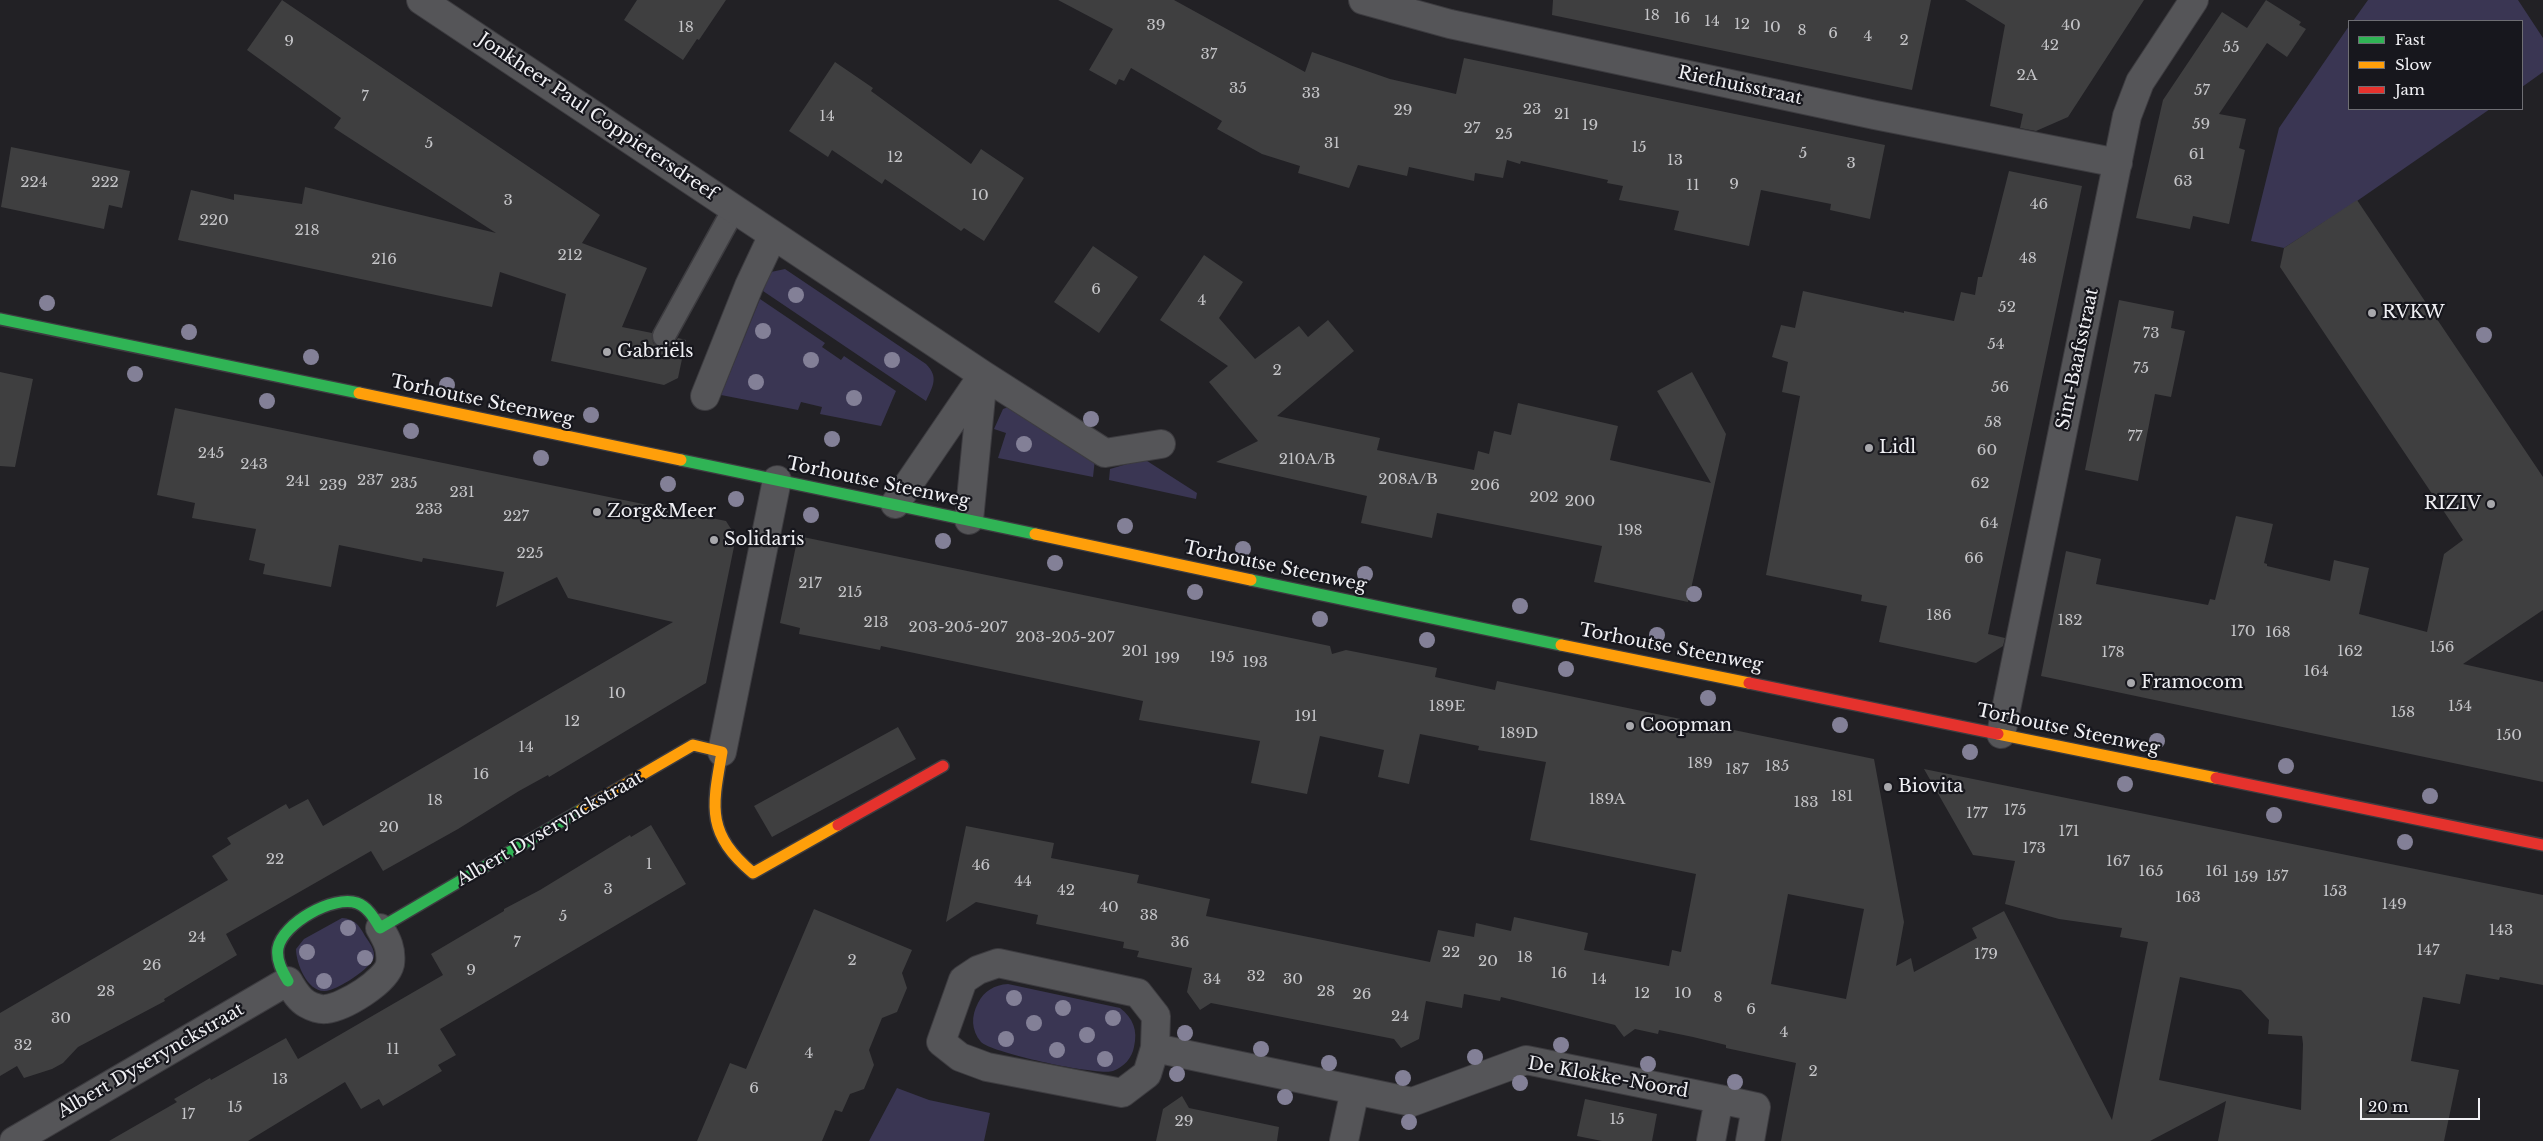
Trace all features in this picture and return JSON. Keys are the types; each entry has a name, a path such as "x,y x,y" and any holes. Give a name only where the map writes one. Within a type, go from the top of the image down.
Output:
{"main road":[{"name":"Torhoutse Steenweg","path":"0,320 895,504 1434,619 2543,845"},
{"name":"Albert Dyserynckstraat","path":"380,928 693,745 722,752"},
{"path":"722,752 713,804 716,831 735,859 753,873 943,766"},
{"path":"288,981 280,968 277,957 280,942 293,924 338,900 356,902 372,912 380,928"}],"street":[{"name":"Jonkheer Paul Coppietersdreef","path":"421,0 983,375 1105,453 1161,444"},
{"name":"Riethuisstraat","path":"1363,0 1460,26 1876,115 2118,163"},
{"name":"Sint-Baafsstraat","path":"2001,734 2133,96 2194,0"},
{"path":"705,396 748,286 773,235"},
{"path":"895,504 983,375"},
{"path":"969,520 983,375"},
{"path":"722,752 778,480"},
{"path":"288,981 295,993 307,1004 319,1008 326,1009 352,999 378,984 390,966 391,946 380,928"},
{"path":"998,963 1138,994 1156,1016 1156,1048 1147,1074 1122,1093 987,1067 960,1057 941,1042 964,980 978,970 998,963"},
{"name":"Albert Dyserynckstraat","path":"14,1141 288,981"},
{"name":"De Klokke-Noord","path":"1156,1048 1412,1102 1526,1060 1756,1107 1750,1141"},
{"path":"1344,1141 1355,1090"},
{"path":"1711,1141 1719,1099"}],"lane":[{"path":"664,336 734,209"}],"shaded area":[{"path":"2368,0 2518,0 2543,38 2543,72 2523,86 2523,20 2354,20"},
{"path":"2348,27 2348,110 2489,110 2357,201 2284,248 2251,241 2279,128"},
{"path":"785,269 926,364 934,377 934,382 926,401 763,291 771,272"},
{"path":"760,299 825,343 822,347 841,360 844,356 896,391 881,426 820,414 822,407 801,402 798,410 721,395"},
{"path":"1011,406 1095,459 1093,477 998,458 1006,433 994,429 1003,409"},
{"path":"1144,459 1197,493 1196,499 1109,480 1110,469"},
{"path":"342,918 353,921 359,926 374,951 374,957 367,967 344,984 329,990 318,990 312,986 300,968 296,949 304,939"},
{"path":"1008,984 1120,1008 1131,1020 1135,1030 1133,1051 1127,1062 1113,1071 1088,1070 1004,1052 981,1042 975,1033 973,1023 980,999 994,987"},
{"path":"897,1088 929,1100 990,1113 984,1141 869,1141"}],"building":[{"path":"282,0 600,215 582,243 647,268 622,327 652,333 653,343 664,349 671,347 678,338 686,340 678,378 664,385 551,361 566,294 500,272 492,307 178,240 191,190 234,200 234,194 302,204 305,187 496,233 334,128 341,118 247,50"},
{"path":"637,0 726,0 683,60 624,20"},
{"path":"1058,0 1174,0 1305,72 1312,52 1390,79 1456,94 1464,58 1885,145 1870,219 1830,210 1831,204 1761,190 1749,246 1674,230 1679,211 1619,200 1623,186 1607,183 1608,180 1521,161 1520,164 1507,160 1503,178 1475,173 1474,181 1409,167 1407,176 1358,165 1349,188 1298,173 1300,166 1262,154 1217,129 1222,121 1131,68 1124,81 1119,79 1116,85 1089,70 1113,29"},
{"path":"1553,0 1931,0 1912,90 1552,15"},
{"path":"1965,0 2144,0 2068,117 2036,131 2020,128 2023,114 1990,106 2005,25"},
{"path":"2266,0 2301,22 2299,25 2306,29 2287,57 2267,43 2219,114 2246,119 2239,148 2245,150 2229,224 2193,216 2190,229 2136,218 2163,100 2222,12 2247,28"},
{"path":"835,62 873,88 871,91 971,164 981,149 1024,178 984,241 964,228 961,231 885,179 882,184 832,150 828,157 789,131"},
{"path":"11,147 130,171 122,208 109,205 104,229 1,207"},
{"path":"2009,171 2082,186 1988,634 2005,638 2003,646 1976,663 1879,642 1887,606 1861,601 1862,595 1766,575 1800,396 1782,392 1788,362 1772,357 1781,325 1795,328 1803,291 1904,313 1904,311 1954,321 1961,292 1975,295 1978,277 1982,277"},
{"path":"2357,200 2543,477 2543,610 2463,664 2543,682 2543,782 2041,676 2066,551 2101,559 2096,584 2208,605 2210,599 2215,600 2236,516 2273,524 2264,563 2267,566 2330,581 2334,560 2369,568 2359,614 2427,632 2444,554 2463,540 2280,267 2284,248"},
{"path":"1093,246 1138,277 1099,333 1054,302"},
{"path":"1204,255 1243,282 1219,318 1255,359 1299,326 1308,337 1328,320 1354,351 1277,416 1380,438 1377,450 1474,470 1478,451 1489,454 1494,431 1511,435 1518,403 1618,426 1610,460 1711,483 1657,391 1692,372 1726,434 1688,602 1594,582 1602,546 1437,513 1432,538 1361,523 1367,496 1216,462 1258,441 1209,382 1228,366 1160,320"},
{"path":"2119,300 2174,311 2171,328 2185,331 2171,397 2155,394 2138,481 2085,470"},
{"path":"0,372 33,379 15,467 0,466"},
{"path":"175,408 726,521 736,537 706,683 549,777 548,775 519,791 458,829 383,871 371,851 226,934 237,955 164,999 165,1001 78,1047 63,1063 52,1069 24,1078 17,1066 0,1076 0,1013 228,880 212,856 231,844 227,838 286,804 289,809 308,799 323,826 673,622 568,598 557,577 496,607 504,572 423,558 422,562 339,545 331,587 263,574 265,564 249,560 256,529 192,518 195,503 157,495"},
{"path":"798,536 1330,646 1332,654 1346,650 1437,668 1435,677 1495,690 1497,681 1874,759 1904,922 1896,966 1911,958 1914,972 1977,938 1972,928 2004,911 2112,1120 2148,942 2120,937 2122,928 2059,919 2005,904 2015,861 1973,855 1924,769 2543,895 2543,985 2500,977 2499,980 2466,974 2460,1004 2423,997 2411,1061 2459,1070 2444,1141 2218,1141 2226,1101 2150,1141 1781,1141 1796,1063 1726,1048 1726,1045 1659,1030 1658,1034 1635,1029 1624,1037 1615,1025 1501,997 1500,1001 1464,994 1462,1008 1426,1001 1419,1039 1401,1048 1394,1039 1211,1003 1200,1010 1187,992 1192,968 1137,957 1139,951 1123,948 1124,942 1036,924 1038,915 976,902 946,922 966,826 1054,843 1051,858 1139,875 1137,883 1210,899 1206,916 1430,962 1438,930 1474,937 1476,923 1511,931 1514,917 1588,933 1584,950 1669,966 1672,950 1681,952 1696,874 1530,840 1546,762 1478,750 1479,746 1420,734 1409,784 1378,777 1384,750 1320,736 1307,794 1251,783 1260,741 1139,720 1143,701 881,646 880,650 799,634 800,628 780,623","holes":["1788,894 1864,909 1846,999 1771,984","2180,977 2241,990 2269,1020 2268,1034 2302,1036 2301,1110 2159,1080"]},
{"path":"898,727 916,759 772,837 754,806"},
{"path":"651,825 686,884 440,1029 456,1055 438,1065 442,1071 383,1106 379,1099 361,1109 345,1082 248,1141 109,1141 177,1102 174,1099 210,1078 211,1080 286,1038 298,1059 443,975 431,954 630,835 631,837"},
{"path":"814,909 912,950 902,973 907,988 897,1012 882,1018 869,1050 874,1065 864,1089 850,1094 842,1112 835,1110 822,1141 697,1141 730,1063 746,1069"},
{"path":"1182,1096 1189,1108 1279,1127 1277,1141 1156,1141 1163,1109"},
{"path":"1585,1099 1657,1114 1652,1141 1602,1141 1577,1136"}],"traffic: fast":[{"path":"0,319 359,393"},
{"path":"681,460 1035,534"},
{"path":"1251,580 1561,645"},
{"path":"288,981 279,961 278,948 289,929 310,913 335,903 357,903 368,910 380,928 581,810"}],"traffic: slow":[{"path":"359,393 681,460"},
{"path":"1035,534 1251,580"},
{"path":"1561,645 1749,683"},
{"path":"1998,734 2216,778"},
{"path":"581,810 693,745 722,752 716,789 716,818 720,832 727,845 753,873 838,825"}],"traffic: jam":[{"path":"1749,683 1998,734"},
{"path":"838,825 943,766"},
{"path":"2216,778 2543,845"}],"place":[{"name":"RVKW","path":"2372,313"},
{"name":"Gabriëls","path":"607,352"},
{"name":"Lidl","path":"1869,448"},
{"name":"RIZIV","path":"2491,504"},
{"name":"Zorg&Meer","path":"597,512"},
{"name":"Solidaris","path":"714,540"},
{"name":"Framocom","path":"2131,683"},
{"name":"Coopman","path":"1630,726"},
{"name":"Biovita","path":"1888,787"}]}
